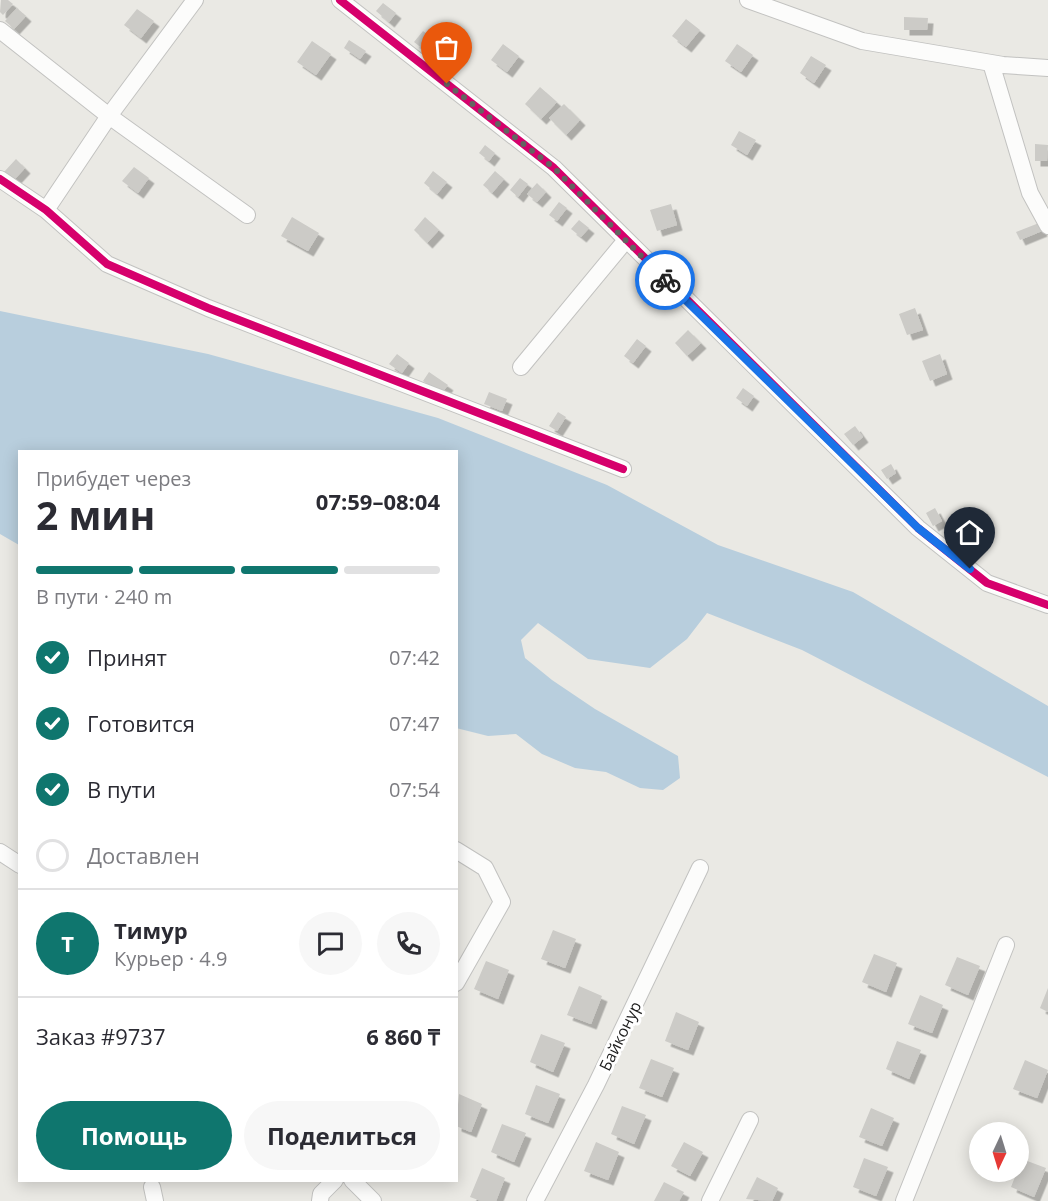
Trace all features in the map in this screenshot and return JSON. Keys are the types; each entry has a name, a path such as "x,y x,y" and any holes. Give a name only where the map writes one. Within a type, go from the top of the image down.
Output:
{"street":[{"path":"46,210 110,116 195,0"},
{"path":"340,0 554,168 918,528 987,583 1048,605"},
{"path":"748,0 862,41 991,63 1048,68"},
{"path":"0,30 110,116 247,215"},
{"path":"991,63 1030,193 1048,226"},
{"path":"0,179 46,210 107,264 208,308 623,469"},
{"path":"521,367 626,240"},
{"path":"458,851 485,868 502,902 458,979"},
{"path":"0,852 18,864"},
{"name":"Байконур","path":"535,1201 596,1085 700,868"},
{"path":"904,1201 1006,945"},
{"path":"710,1201 750,1120"},
{"path":"320,1201 321,1194 333,1182"},
{"path":"354,1182 373,1201"}],"water":[{"path":"0,311 208,354 438,418 607,485 718,545 853,592 1048,706 1048,777 802,650 707,613 687,639 650,668 588,659 538,623 521,640 525,658 552,680 595,709 678,756 680,778 663,790 640,788 606,772 575,768 542,754 516,734 488,736 458,728 458,450 18,450 18,544 0,534"}],"building":[{"path":"1,0 8,0 13,4 3,15 0,12"},
{"path":"383,3 396,13 389,22 376,11"},
{"path":"17,8 26,16 14,29 5,21"},
{"path":"137,9 154,21 141,38 124,25"},
{"path":"904,17 928,18 927,30 904,30"},
{"path":"686,19 700,30 686,47 672,36"},
{"path":"423,31 440,44 432,56 414,42"},
{"path":"349,40 366,51 360,59 344,48"},
{"path":"312,41 331,54 316,75 297,62"},
{"path":"503,44 519,56 507,72 491,60"},
{"path":"737,44 753,55 741,72 725,61"},
{"path":"811,56 826,65 814,83 800,73"},
{"path":"540,87 557,102 541,119 525,104"},
{"path":"564,104 580,120 566,135 549,118"},
{"path":"739,131 756,140 747,155 731,145"},
{"path":"1035,144 1048,145 1047,161 1035,161"},
{"path":"485,145 495,153 489,161 479,153"},
{"path":"16,159 25,168 13,181 4,172"},
{"path":"134,167 149,178 138,193 122,181"},
{"path":"433,171 447,182 437,194 424,183"},
{"path":"495,171 504,179 492,193 483,185"},
{"path":"520,178 528,184 518,197 510,190"},
{"path":"537,183 546,192 537,202 527,194"},
{"path":"559,202 567,208 557,221 549,215"},
{"path":"671,204 677,225 657,231 650,210"},
{"path":"292,217 319,233 308,251 281,236"},
{"path":"425,217 439,230 427,243 414,230"},
{"path":"579,220 589,228 581,237 571,229"},
{"path":"1039,223 1042,231 1020,240 1016,232"},
{"path":"915,308 923,330 907,335 899,314"},
{"path":"688,330 701,343 687,356 675,343"},
{"path":"637,339 646,346 633,363 624,356"},
{"path":"397,354 409,363 402,373 389,364"},
{"path":"940,354 947,374 930,381 922,361"},
{"path":"429,372 448,385 441,394 423,381"},
{"path":"743,388 754,396 747,406 736,398"},
{"path":"489,392 507,399 502,411 484,404"},
{"path":"558,412 566,417 557,431 549,426"},
{"path":"855,426 863,437 853,445 844,434"},
{"path":"891,464 896,473 887,479 881,470"},
{"path":"935,508 942,521 933,526 926,513"},
{"path":"553,930 576,939 565,968 541,959"},
{"path":"874,954 897,963 886,992 862,982"},
{"path":"957,957 980,966 968,995 945,985"},
{"path":"486,961 509,970 498,999 474,989"},
{"path":"579,986 602,996 591,1024 567,1015"},
{"path":"1048,988 1048,1012 1040,1008"},
{"path":"920,995 943,1005 932,1033 908,1024"},
{"path":"676,1012 699,1022 688,1050 665,1041"},
{"path":"541,1034 565,1043 553,1072 530,1062"},
{"path":"897,1041 921,1050 909,1079 886,1069"},
{"path":"651,1059 674,1068 662,1097 639,1088"},
{"path":"1025,1060 1048,1070 1037,1098 1013,1089"},
{"path":"536,1085 560,1094 548,1123 525,1114"},
{"path":"459,1094 482,1104 471,1132 458,1127"},
{"path":"622,1106 646,1115 634,1144 611,1134"},
{"path":"871,1108 894,1118 882,1146 859,1137"},
{"path":"502,1124 526,1133 514,1162 491,1152"},
{"path":"596,1142 619,1152 608,1180 584,1171"},
{"path":"684,1142 703,1152 690,1176 671,1166"},
{"path":"864,1158 888,1167 876,1196 853,1187"},
{"path":"1029,1162 1046,1168 1034,1197 1011,1187 1013,1182 1029,1182"},
{"path":"482,1168 505,1178 496,1201 481,1201 470,1197"},
{"path":"757,1177 778,1188 772,1201 746,1199"},
{"path":"664,1182 684,1192 679,1201 654,1201"}],"cycle path":[{"path":"340,0 554,168 918,528 987,583 1048,605"},
{"path":"0,179 46,210 107,264 208,308 623,469"}],"way so far":[{"path":"447,84 554,168 665,280"}],"route":[{"path":"665,280 918,528 970,569"}]}
